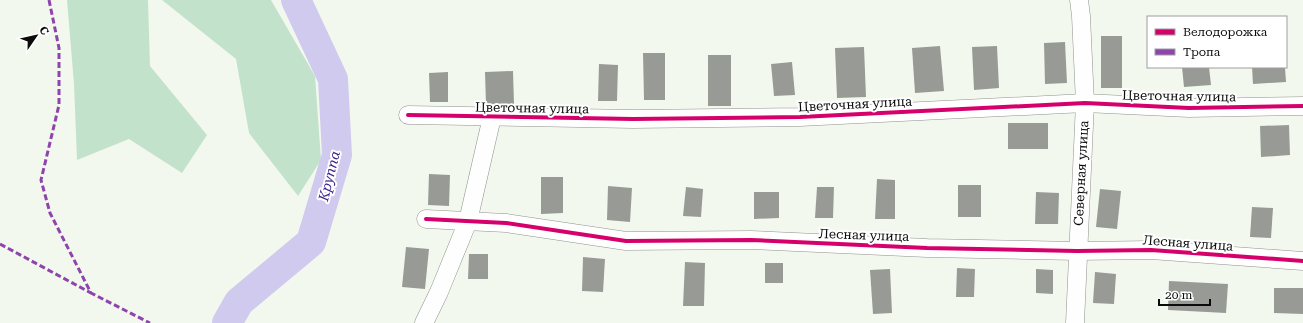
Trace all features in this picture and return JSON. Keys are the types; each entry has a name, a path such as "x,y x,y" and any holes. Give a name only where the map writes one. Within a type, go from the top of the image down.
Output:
{"street":[{"name":"Северная улица","path":"1075,323 1077,251 1085,103 1080,0"},
{"name":"Цветочная улица","path":"408,115 633,119 800,117 1085,103 1189,108 1303,106"},
{"path":"424,323 439,292 468,221 492,117"},
{"name":"Лесная улица","path":"426,219 506,223 626,241 751,240 927,248 1077,251 1151,250 1303,261"}],"green space":[{"path":"67,0 148,0 150,66 207,135 182,173 129,139 77,160 74,84"},
{"path":"162,0 271,0 315,76 321,160 298,196 249,133 236,59"}],"building":[{"path":"1101,36 1122,36 1122,88 1101,88"},
{"path":"1065,42 1067,83 1045,84 1044,43"},
{"path":"940,46 944,91 915,93 912,48"},
{"path":"997,46 999,88 974,90 972,47"},
{"path":"864,47 866,97 837,98 835,48"},
{"path":"643,53 665,53 665,100 644,100"},
{"path":"708,55 731,55 731,106 708,106"},
{"path":"792,62 795,95 774,96 771,64"},
{"path":"599,64 618,65 617,101 598,101"},
{"path":"1182,68 1209,68 1211,85 1184,87"},
{"path":"1252,68 1285,68 1286,82 1253,84"},
{"path":"513,71 514,104 486,105 485,72"},
{"path":"448,72 448,102 430,102 429,73"},
{"path":"1008,123 1048,123 1048,149 1008,149"},
{"path":"1289,125 1290,155 1261,157 1260,126"},
{"path":"429,174 450,175 449,206 428,205"},
{"path":"541,177 563,177 563,213 541,214"},
{"path":"877,179 895,180 895,219 875,219"},
{"path":"958,185 981,185 981,217 958,217"},
{"path":"608,186 632,188 630,222 607,220"},
{"path":"686,187 703,189 701,217 683,216"},
{"path":"817,187 834,187 833,218 815,218"},
{"path":"1100,189 1121,191 1117,229 1096,227"},
{"path":"754,192 779,192 779,218 754,219"},
{"path":"1036,192 1059,193 1058,224 1035,224"},
{"path":"1252,207 1273,208 1271,238 1250,237"},
{"path":"406,247 429,249 425,289 402,287"},
{"path":"469,254 488,254 488,279 468,279"},
{"path":"583,257 605,259 603,292 582,291"},
{"path":"685,262 705,263 704,306 683,306"},
{"path":"765,263 783,263 783,283 765,283"},
{"path":"957,268 975,269 974,297 956,297"},
{"path":"890,269 892,313 873,314 870,270"},
{"path":"1036,269 1053,270 1053,294 1036,293"},
{"path":"1095,272 1116,274 1114,304 1093,303"},
{"path":"1169,281 1228,284 1226,313 1168,310"},
{"path":"1274,288 1303,288 1303,314 1274,313"}],"waterway":[{"name":"Круппа","path":"227,323 239,302 311,242 337,155 333,79 296,0"}],"marked path":[{"path":"49,0 59,48 59,105 41,180 50,213 91,293 150,323"},
{"path":"0,244 91,293"}],"cycle path":[{"path":"408,115 633,119 800,117 1085,103 1189,108 1303,106"},
{"path":"426,219 506,223 626,241 751,240 927,248 1077,251 1151,250 1303,261"}]}
